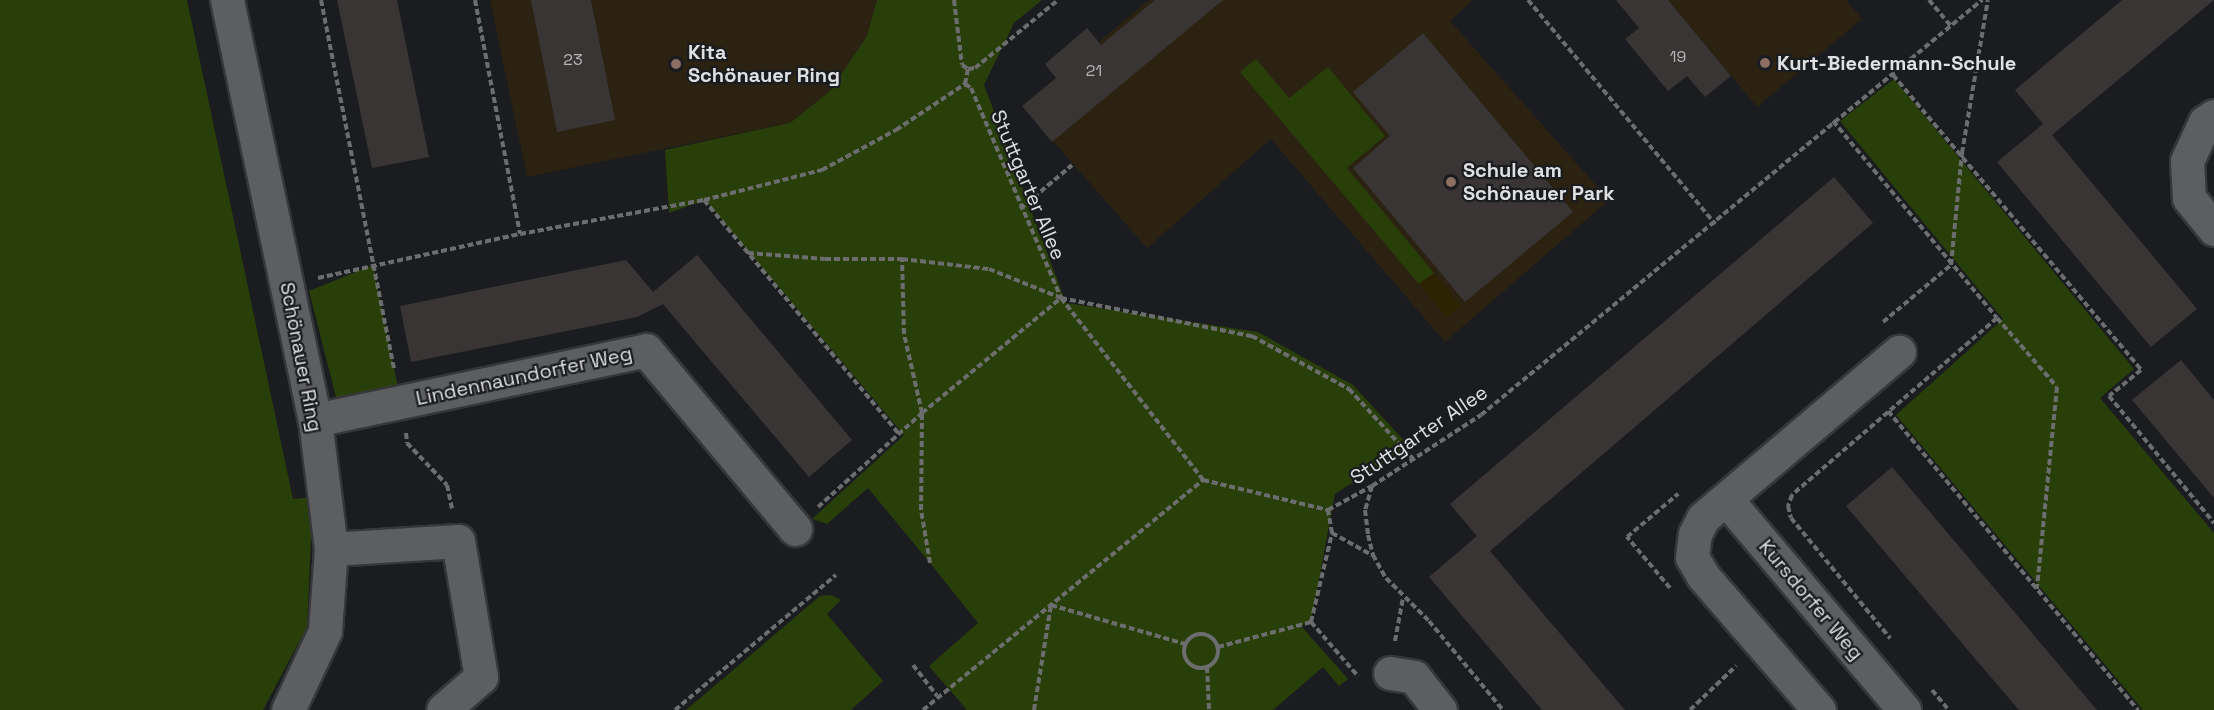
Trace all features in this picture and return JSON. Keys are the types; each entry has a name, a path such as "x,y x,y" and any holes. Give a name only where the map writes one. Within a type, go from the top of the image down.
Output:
{"street":[{"name":"Schönauer Ring","path":"227,0 315,420 331,549 325,631 288,710"},
{"path":"2214,116 2205,122 2187,161 2189,198 2214,229"},
{"name":"Lindennaundorfer Weg","path":"315,420 646,350 795,529"},
{"path":"1819,710 1703,576 1692,557 1695,534 1704,518 1899,352"},
{"name":"Kursdorfer Weg","path":"1726,499 1893,707"},
{"path":"331,549 458,541 481,677 443,710"},
{"path":"1375,676 1414,677 1440,710"}],"path":[{"path":"321,0 401,402 407,443 447,485 458,541"},
{"path":"475,0 520,234"},
{"path":"954,0 962,65 968,69 975,68 1058,0"},
{"path":"1528,0 1714,224"},
{"path":"1929,0 1950,26"},
{"name":"Stuttgarter Allee","path":"1328,510 1414,460 1480,415 1714,224 1833,121 1893,75 1982,0"},
{"path":"1899,352 1881,323 1951,265 1962,153 1988,0"},
{"path":"288,285 520,234 704,200 822,170 896,130 965,84 968,69"},
{"path":"1893,75 1962,153 2141,370 2109,396 2214,523"},
{"name":"Stuttgarter Allee","path":"965,84 971,88 1020,209 1061,298 1203,480"},
{"path":"1833,121 1951,265 2057,387 2037,590"},
{"path":"1020,209 1072,165"},
{"path":"704,200 899,434"},
{"path":"748,253 825,259 902,259 989,269 1061,298 1252,336 1349,389 1414,460"},
{"path":"902,259 904,334 922,413 921,510 930,563"},
{"path":"795,529 922,413 1061,298"},
{"path":"1893,642 1791,518 1788,506 1792,495 1997,318"},
{"path":"1864,382 2138,710"},
{"path":"923,710 937,696 1203,480 1328,510 1332,533 1311,622"},
{"path":"1372,486 1365,510 1373,555 1403,598 1429,621 1503,710"},
{"path":"1332,533 1373,555"},
{"path":"675,710 836,574"},
{"path":"1311,622 1375,676 1403,598"},
{"path":"1051,604 1185,644"},
{"path":"1034,710 1051,604"},
{"path":"1218,647 1311,622"},
{"path":"1185,644 1198,634 1213,640 1218,647 1218,655 1207,667 1209,710"},
{"path":"1185,644 1186,660 1191,665 1207,667"},
{"path":"913,664 937,696"},
{"path":"1690,710 1736,666"},
{"path":"1929,686 1949,710"}],"shaded area":[{"name":"Kita Schönauer Ring","path":"490,0 877,0 867,36 830,91 790,123 527,177"},
{"name":"Schule am Schönauer Park","path":"1149,0 1473,0 1450,21 1609,200 1445,342 1271,139 1147,248 1022,106"},
{"name":"Kurt-Biedermann-Schule","path":"1668,0 1846,0 1862,19 1757,107"}],"green space":[{"path":"0,0 187,0 293,499 313,497 307,627 263,710 0,710"},
{"path":"877,0 1042,0 1014,23 984,85 1066,303 1258,332 1353,385 1409,446 1335,494 1311,622 1301,626 1348,679 1339,686 1323,667 1273,710 967,710 929,666 978,623 930,563 868,488 827,524 812,519 904,435 705,200 669,213 665,150 790,123 830,91 867,36"},
{"path":"1256,59 1289,98 1328,67 1385,136 1347,168 1434,273 1419,284 1240,72"},
{"path":"1894,79 2134,369 2100,398 2214,533 2214,710 2143,710 1896,415 2003,319 1840,121"},
{"path":"373,265 401,402 338,405 309,291"},
{"path":"831,595 841,600 827,614 883,681 851,710 686,710 820,596"}],"sand":[{"path":"1434,273 1461,306 1447,318 1419,284"}],"building":[{"path":"337,0 397,0 429,157 372,168"},
{"path":"531,0 591,0 615,120 557,132"},
{"path":"1155,0 1223,0 1052,142 1022,106 1056,78 1045,64 1087,28 1101,45"},
{"path":"1616,0 1668,0 1731,76 1705,97 1687,76 1668,91 1625,39 1639,28"},
{"path":"2122,0 2214,0 2052,135 2197,309 2151,347 1997,162 2043,124 2015,90"},
{"path":"1423,33 1573,212 1465,302 1353,168 1390,136 1353,92"},
{"path":"1834,177 1873,223 1490,551 1625,710 1542,710 1429,577 1477,536 1450,504"},
{"path":"697,255 852,440 809,477 663,304 637,317 411,362 400,306 626,260 653,292"},
{"path":"2181,360 2214,400 2214,498 2132,400"},
{"path":"1892,467 2097,710 2019,710 1846,506"}],"place":[{"name":"Kurt-Biedermann-Schule","path":"1765,63"},
{"name":"Kita Schönauer Ring","path":"676,64"},
{"name":"Schule am Schönauer Park","path":"1451,182"}]}
